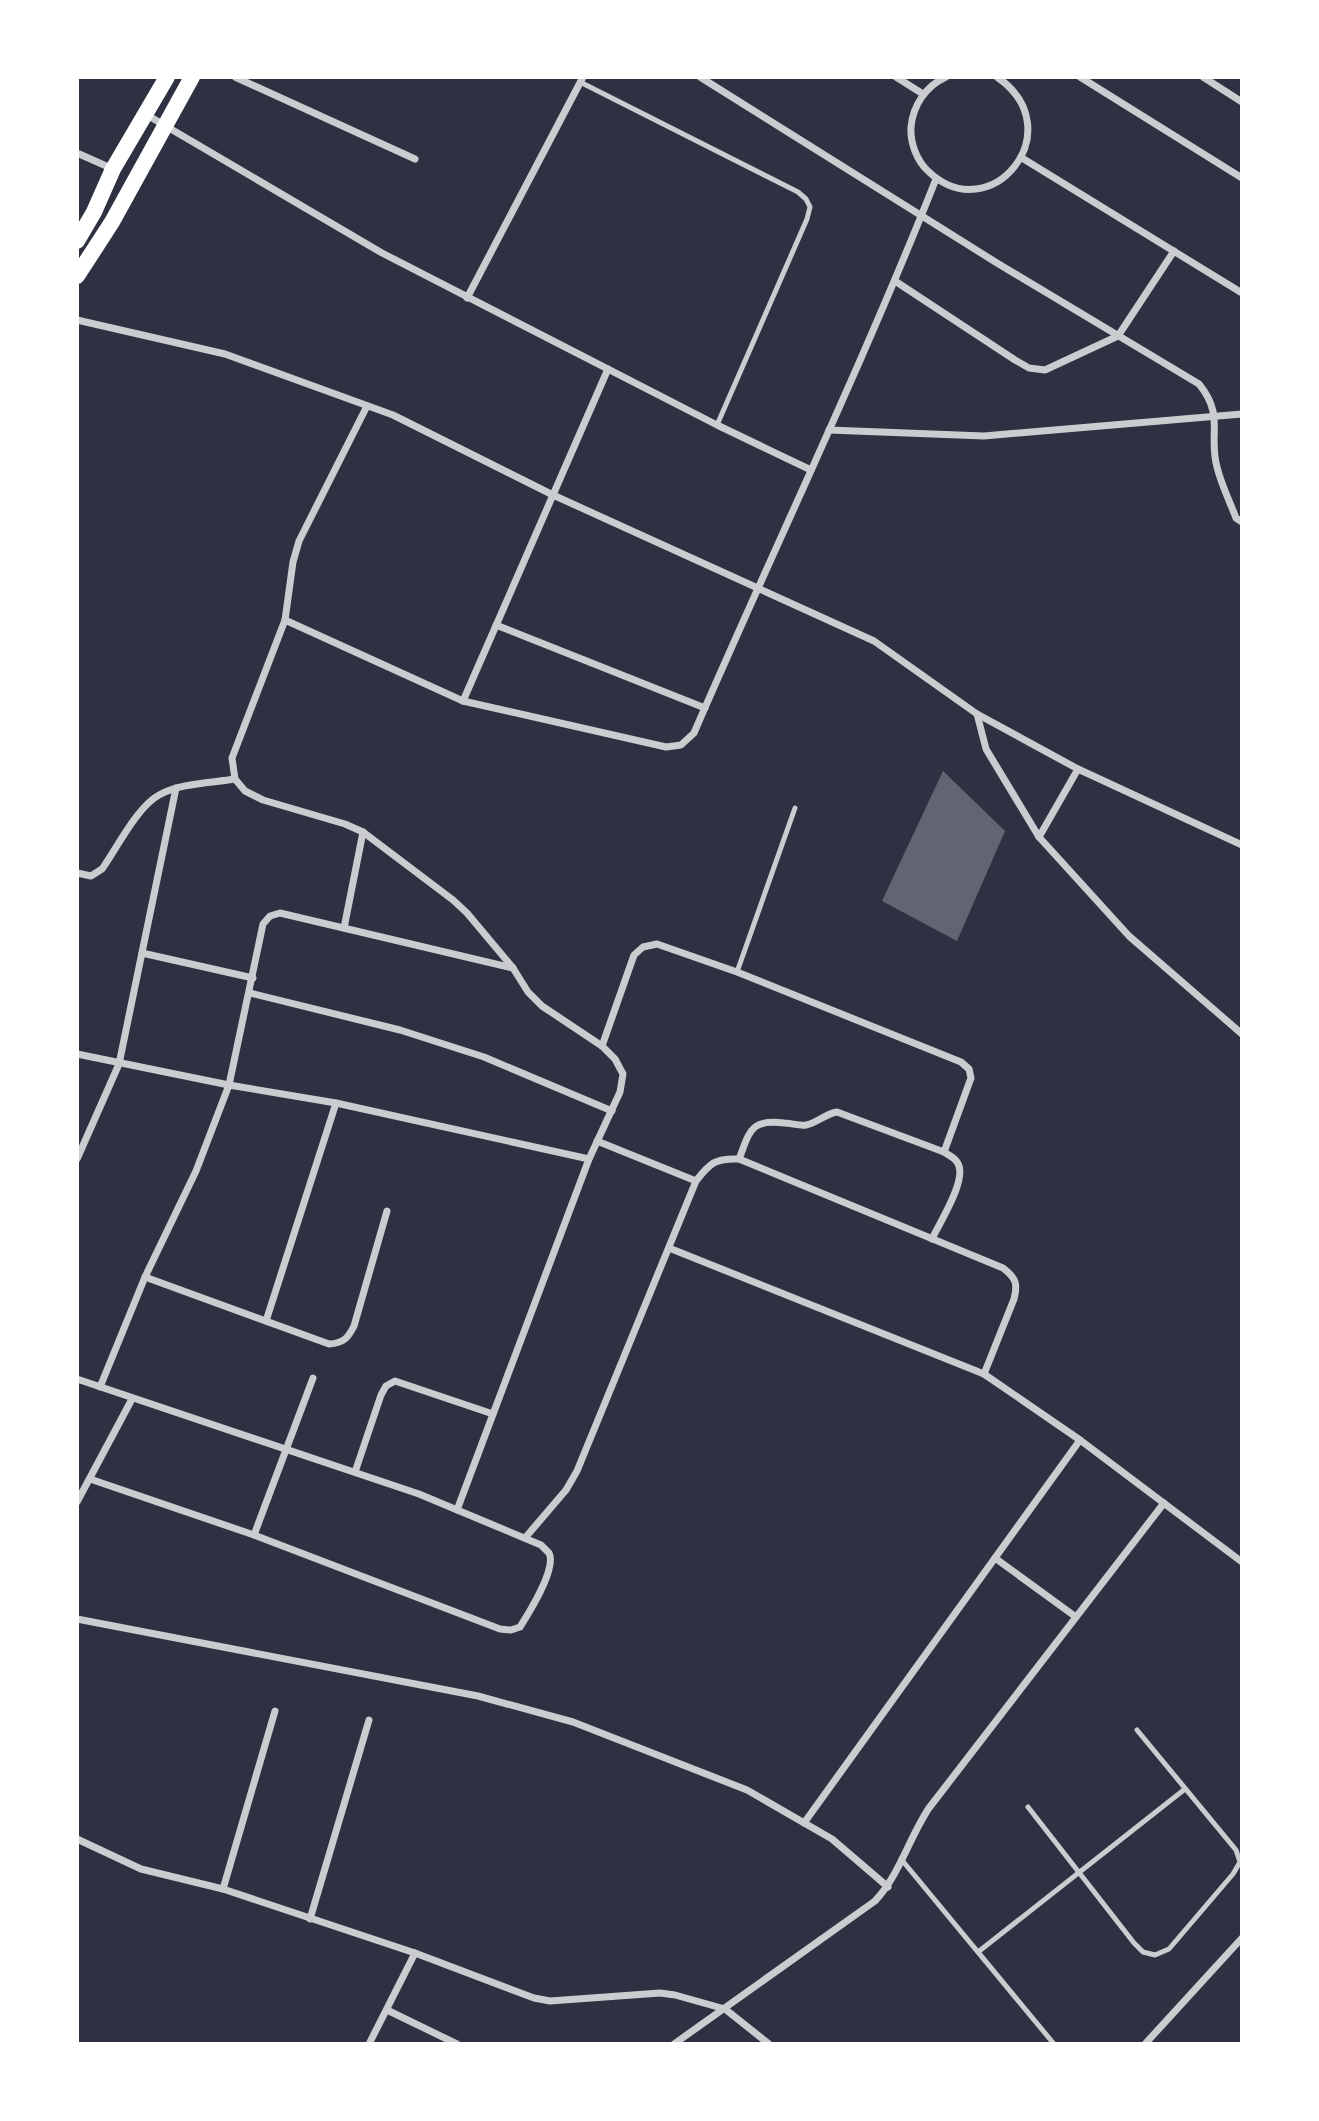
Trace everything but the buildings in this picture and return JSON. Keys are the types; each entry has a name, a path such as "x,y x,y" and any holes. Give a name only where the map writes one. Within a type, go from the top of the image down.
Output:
{"main road":[{"path":"77,276 112,222 192,77"},
{"path":"77,240 94,212 114,169 147,115 162,79"},
{"path":"94,212 112,222"}],"street":[{"path":"235,77 415,159"},
{"path":"700,77 1199,384 1210,398 1215,416 1216,465 1236,518 1242,522"},
{"path":"896,77 923,94"},
{"path":"946,77 937,81 923,94 914,111 911,130 914,149 922,166 936,179 954,187 974,189 993,184 1010,174 1022,158 1028,139 1028,119 1021,100 1009,85 997,77"},
{"path":"1080,77 1242,178"},
{"path":"1203,77 1242,102"},
{"path":"467,298 582,80"},
{"path":"147,115 382,253 717,425 811,470"},
{"path":"77,152 114,169"},
{"path":"1022,158 1242,293"},
{"path":"285,620 463,701 666,747 681,745 694,733 895,281 936,179"},
{"path":"895,281 1029,368 1045,370 1118,336 1174,251"},
{"path":"77,320 225,354 393,415 552,495 874,641 977,714 1078,769 1242,845"},
{"path":"463,701 608,369"},
{"path":"367,406 299,541 293,562 285,620 232,758 235,779 245,791 263,800 345,824 363,832 453,900 513,968 528,992 542,1006 602,1046 615,1059 623,1074 620,1092 589,1159 457,1510"},
{"path":"829,430 984,436 1242,414"},
{"path":"496,625 705,708"},
{"path":"977,714 986,749 1039,836 1129,936 1242,1034"},
{"path":"1039,836 1078,769"},
{"path":"77,873 92,876 102,869 144,807 159,795 176,788 235,779"},
{"path":"77,1159 119,1064 176,788"},
{"path":"344,928 363,832"},
{"path":"100,1387 145,1277 187,1190 229,1085 263,924 270,916 280,913 513,968"},
{"path":"602,1046 634,955 643,947 657,944 737,972 961,1062 969,1069 971,1078 944,1152"},
{"path":"142,953 253,978"},
{"path":"250,993 400,1030 484,1057 612,1111"},
{"path":"77,1054 229,1085 336,1102 589,1159"},
{"path":"266,1321 336,1102"},
{"path":"739,1159 749,1132 757,1123 767,1121 805,1125 826,1114 837,1112 944,1152 956,1159 961,1170 960,1181 932,1239"},
{"path":"597,1142 696,1181"},
{"path":"525,1538 566,1490 577,1472 696,1181 708,1166 722,1158 739,1159 1003,1268 1013,1276 1017,1286 1014,1298 984,1374"},
{"path":"145,1277 329,1344 340,1343 348,1338 354,1325 387,1211"},
{"path":"669,1248 984,1374 1080,1440 1242,1562"},
{"path":"254,1535 313,1378"},
{"path":"77,1379 286,1448 457,1510 541,1545 549,1552 551,1562 549,1572 520,1627 500,1629 254,1535 90,1479"},
{"path":"355,1472 381,1395 386,1387 395,1381 493,1414"},
{"path":"77,1502 132,1399"},
{"path":"804,1823 1080,1440"},
{"path":"674,2044 875,1901 888,1887 918,1824 929,1808 1164,1503"},
{"path":"995,1558 1076,1617"},
{"path":"78,1621 478,1696 551,1715 730,1782 832,1839 888,1887"},
{"path":"223,1889 275,1711"},
{"path":"310,1919 369,1720"},
{"path":"77,1839 141,1869 223,1889 415,1953 534,1998 551,2001 660,1993 675,1995 724,2009 769,2044"},
{"path":"1145,2044 1242,1938"},
{"path":"369,2044 415,1953"},
{"path":"387,2010 457,2044"}],"lane":[{"path":"582,80 798,192 810,207 717,425"},
{"path":"737,972 795,808"},
{"path":"1028,1807 1134,1943 1143,1952 1155,1955 1169,1949 1233,1874 1240,1861 1236,1850 1137,1730"},
{"path":"978,1952 1185,1789"},
{"path":"901,1859 1054,2044"}]}
